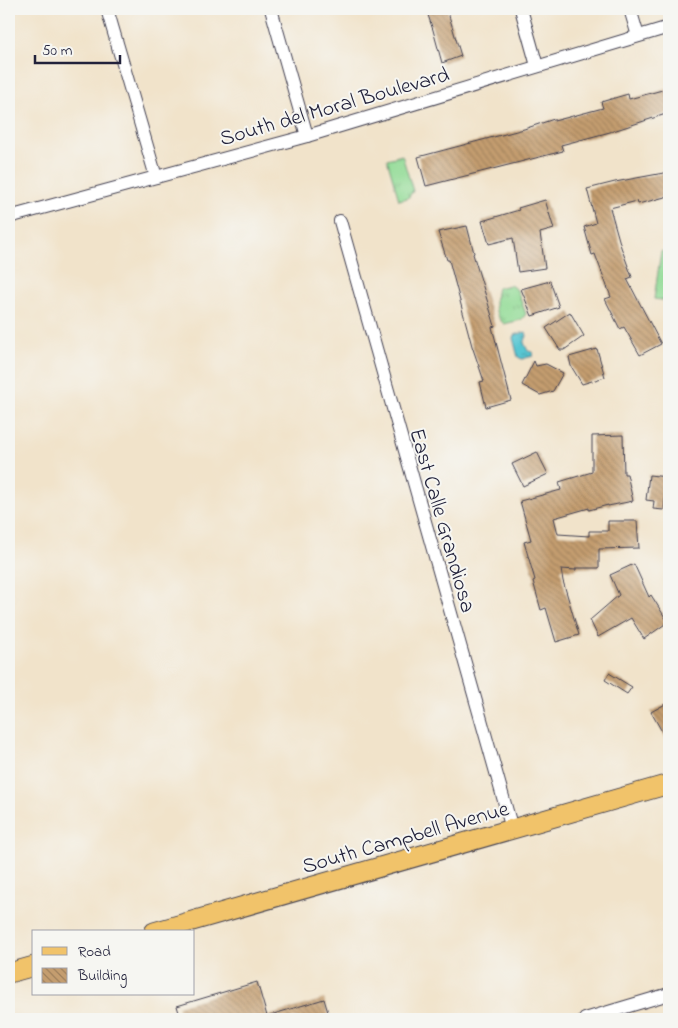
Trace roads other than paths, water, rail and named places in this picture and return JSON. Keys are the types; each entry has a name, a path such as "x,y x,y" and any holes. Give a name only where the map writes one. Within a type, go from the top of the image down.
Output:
{"main road":[{"name":"South Campbell Avenue","path":"161,930 669,784"},
{"path":"9,973 32,967"}],"street":[{"path":"107,9 156,177"},
{"path":"271,9 307,136"},
{"path":"521,9 537,66"},
{"path":"630,9 638,36"},
{"name":"South del Moral Boulevard","path":"9,217 307,136 669,26"},
{"name":"East Calle Grandiosa","path":"340,221 512,829"},
{"path":"585,1019 669,994"}],"water":[{"path":"526,332 527,336 524,343 533,356 522,359 518,357 513,338 514,335"}]}
